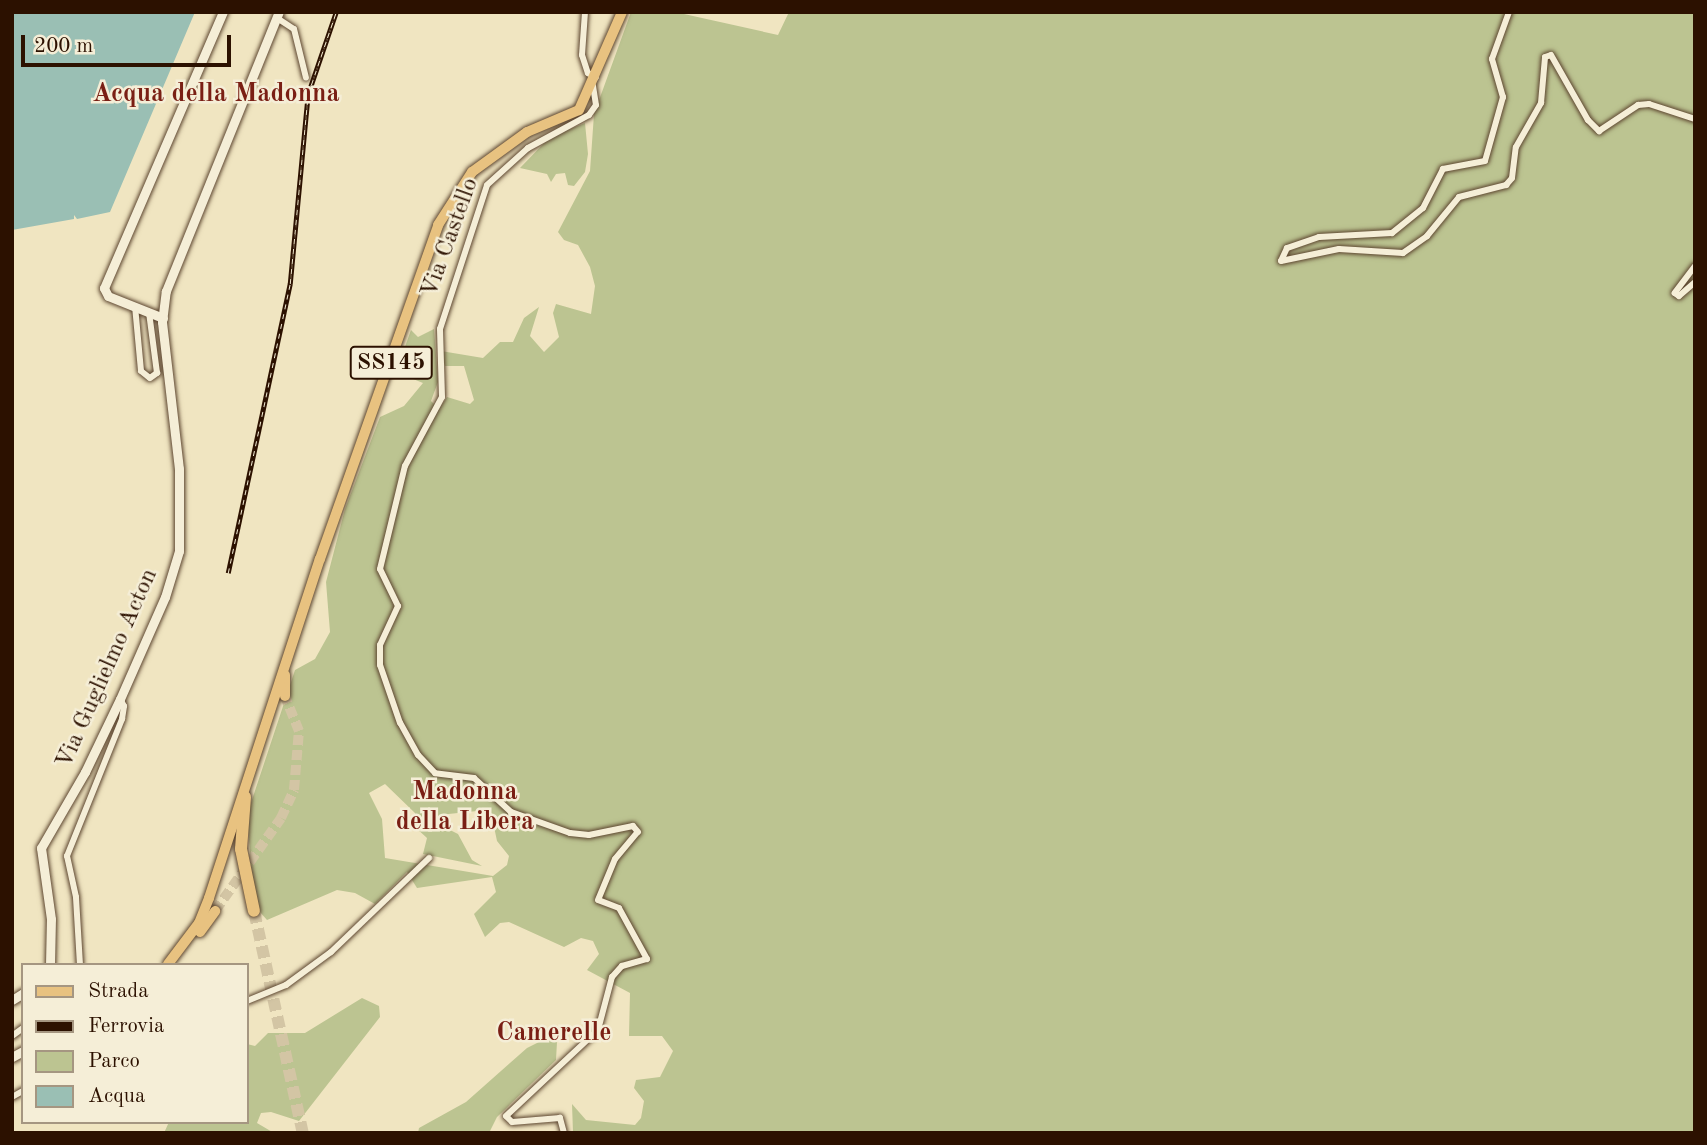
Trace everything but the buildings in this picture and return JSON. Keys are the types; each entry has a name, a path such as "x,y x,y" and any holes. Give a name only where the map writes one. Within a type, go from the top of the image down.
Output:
{"highway":[{"path":"245,797 241,849 254,911"}],"main road":[{"name":"SS145","path":"169,963 205,910 245,797 286,658 434,236 453,197 472,172 527,132 579,110 622,12"},
{"name":"SS145","path":"285,696 286,658"},
{"name":"SS145","path":"169,963 215,911"}],"street":[{"path":"163,318 149,310 108,296 104,288 223,12"},
{"path":"585,12 582,55 594,81"},
{"path":"1509,12 1492,59 1503,97 1485,161 1443,169 1423,208 1392,233 1319,237 1287,248 1281,261 1339,249 1403,253 1426,236 1459,197 1506,185 1512,178 1516,147 1541,103 1545,57 1551,55 1588,120 1600,131 1638,105 1649,104 1695,118"},
{"path":"278,15 294,29 306,78"},
{"name":"Via Guglielmo Acton","path":"50,963 51,919 41,848 120,699 165,597 179,551 179,468 163,318 164,304 264,40 278,15"},
{"name":"Via Castello","path":"564,1133 564,1121 559,1118 512,1122 506,1116 598,1030 612,976 622,966 647,959 619,908 598,901 615,859 638,832 633,826 589,835 570,833 511,812 474,778 435,773 418,755 400,723 380,665 380,645 398,606 383,579 380,556 405,466 442,397 439,329 487,185 528,148 584,120 596,105 594,81"},
{"path":"1695,266 1675,293 1679,296 1695,282"},
{"path":"132,304 143,376 156,377 149,310"},
{"path":"149,310 164,304"},
{"path":"156,368 168,368"},
{"path":"80,963 76,897 67,856 122,719 124,706 120,699"},
{"path":"248,1001 286,985 331,952 429,858"}],"green space":[{"path":"631,12 675,12 778,35 789,12 1695,12 1695,1133 573,1133 572,1104 586,1120 635,1125 641,1118 644,1101 634,1088 636,1080 660,1077 673,1051 662,1036 629,1036 630,993 587,970 599,954 593,941 581,938 564,947 509,922 500,923 485,937 474,914 496,892 492,877 417,888 407,872 375,904 355,893 337,890 267,920 260,912 252,875 247,815 295,670 315,659 330,632 326,582 345,509 380,417 404,406 423,383 396,372 411,330 418,337 434,329 438,382 431,401 439,409 447,397 470,404 474,400 464,366 445,366 441,351 483,358 500,342 513,342 524,318 539,307 530,336 544,352 559,337 553,313 556,304 591,314 595,286 590,267 578,245 564,240 558,232 590,171 594,114","holes":["385,784 415,813 415,827 427,838 423,854 482,866 472,860 458,834 436,823 439,815 477,811 493,822 497,841 509,856 507,865 493,876 385,858 382,819 369,793"]},
{"path":"585,123 588,154 585,172 574,186 568,185 565,173 556,174 551,182 547,174 520,168 550,137"},
{"path":"362,998 379,1006 380,1017 299,1121 271,1112 261,1113 257,1123 274,1133 164,1133 168,1124 248,1124 248,1044 255,1046 268,1033 305,1033"},
{"path":"549,1037 557,1042 556,1060 497,1117 489,1133 418,1133 419,1128 466,1102 527,1048"}],"water":[{"path":"12,12 195,12 110,212 77,219 74,215 74,219 12,230"}],"tunnel":[{"path":"215,911 281,818 294,790 299,731 285,696"},
{"path":"254,911 303,1133"}],"railway":[{"path":"228,573 290,284 308,94 336,12"}],"district":[{"name":"Acqua della Madonna","path":"216,95"},
{"name":"Madonna della Libera","path":"465,808"},
{"name":"Camerelle","path":"554,1034"}]}
